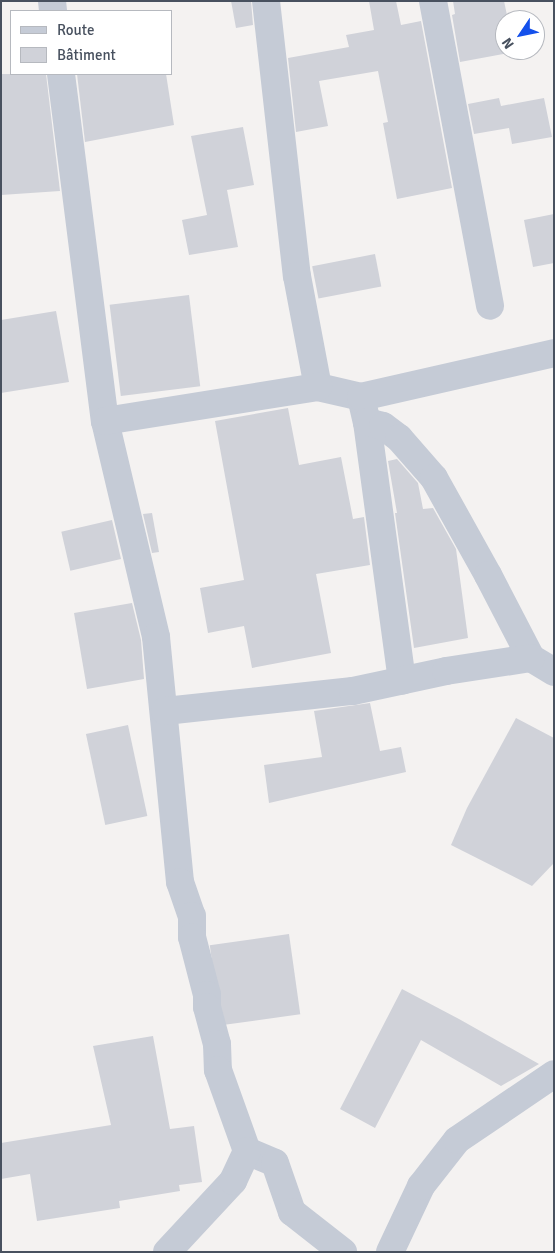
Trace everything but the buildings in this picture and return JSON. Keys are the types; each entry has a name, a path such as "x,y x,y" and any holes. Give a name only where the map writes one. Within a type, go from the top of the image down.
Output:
{"street":[{"path":"266,1 297,276 318,387"},
{"path":"433,1 490,306"},
{"path":"61,75 105,421 156,637 165,711 180,882 192,916 192,937 207,995 206,1007 217,1044 218,1070 247,1152 233,1181 167,1252"},
{"path":"364,409 554,353"},
{"path":"105,421 318,387 364,409 399,438 434,478 488,575 531,658 554,672"},
{"path":"364,409 402,680"},
{"path":"165,711 353,691 446,671 531,658"},
{"path":"390,1252 421,1186 457,1140 554,1074"},
{"path":"247,1152 275,1163 292,1212 343,1252"}]}
